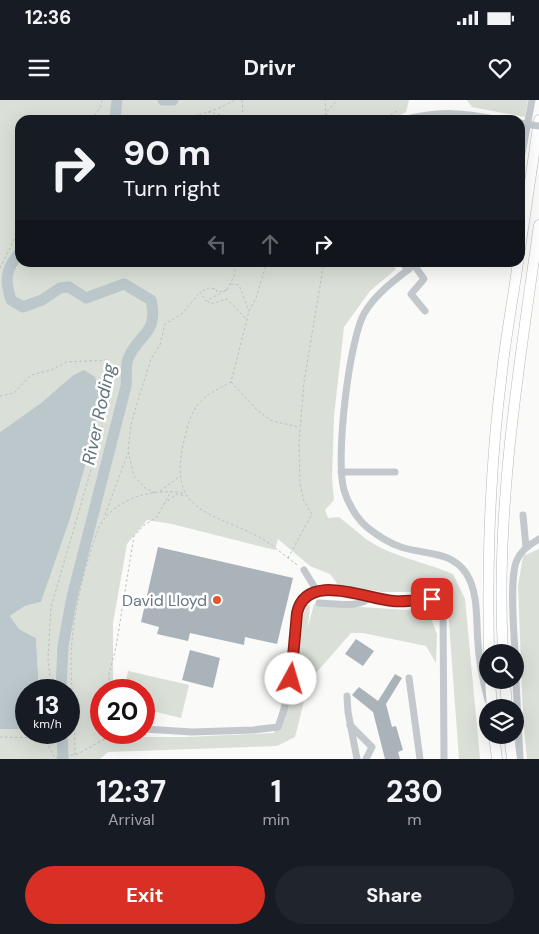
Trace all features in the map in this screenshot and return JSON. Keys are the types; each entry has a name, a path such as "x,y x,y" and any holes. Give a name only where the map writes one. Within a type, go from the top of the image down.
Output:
{"highway":[{"path":"525,215 539,120"},
{"path":"503,644 504,514 518,374 539,225"},
{"path":"489,644 490,512 502,372 517,267"},
{"path":"495,744 497,759"},
{"path":"510,744 512,759"}],"street":[{"path":"525,137 532,100"},
{"path":"423,115 447,112 467,115"},
{"path":"525,124 539,126"},
{"path":"412,267 375,300 366,310 359,323 352,353 340,445 344,490 352,508 368,528 384,540 402,548 448,558 457,563 467,575 475,601 478,645 489,699"},
{"path":"414,267 424,279 411,294 425,311"},
{"path":"341,472 395,472"},
{"path":"523,515 526,547"},
{"path":"514,644 514,571 516,560 526,547 539,539"},
{"path":"304,570 317,591"},
{"path":"155,730 179,732 253,730 278,727 291,679 295,625 299,603 317,591 335,590 393,602 432,599 439,600 443,606 444,759"},
{"path":"319,603 358,603 368,601 370,597"},
{"path":"409,678 420,759"},
{"path":"516,689 520,759"},
{"path":"348,696 350,725 357,759"},
{"path":"350,725 372,747 366,759"}],"path":[{"path":"95,115 102,100"},
{"path":"190,115 218,110 234,100"},
{"path":"242,100 243,115"},
{"path":"324,100 326,113"},
{"path":"326,113 337,100"},
{"path":"390,115 399,110"},
{"path":"208,112 222,115"},
{"path":"0,268 15,238"},
{"path":"208,301 227,290 235,274 234,267"},
{"path":"266,267 246,320 231,382 206,395 189,416 181,452 180,476 184,493 197,507 275,547 304,570"},
{"path":"288,559 312,514 304,501 300,484 300,427 304,382 323,267"},
{"path":"229,283 239,285 249,311"},
{"path":"75,755 71,658 78,602 96,535 105,516 128,451 131,425 151,359 160,344 165,324 182,314 200,292 210,288 216,289 217,292 227,290"},
{"path":"200,292 210,304 227,299 246,320"},
{"path":"0,396 14,393 30,375 51,370 68,362 107,360 112,381 98,446 51,607 48,658 50,679"},
{"path":"231,382 258,410 272,421 300,427"},
{"path":"128,451 134,476 145,488 155,493"},
{"path":"105,516 116,506 160,491 172,484 180,476"},
{"path":"160,491 184,493"},
{"path":"109,679 134,536 143,526 158,517 171,491"},
{"path":"163,504 177,494 187,496"},
{"path":"0,737 15,737"},
{"path":"48,744 55,758 75,755 95,744"}],"shaded area":[{"path":"0,100 409,100 406,112 400,115 15,115 15,267 395,267 396,269 370,291 344,327 334,416 332,479 334,500 325,510 328,518 339,517 376,545 398,555 453,574 465,599 480,759 459,759 448,609 440,592 382,592 338,585 330,574 310,566 278,539 275,550 172,524 147,520 127,544 113,623 113,679 90,679 90,744 155,744 155,737 274,733 306,605 310,605 308,627 314,604 407,610 427,608 437,634 436,663 426,646 363,633 351,633 309,681 295,737 277,746 108,752 100,759 0,759 0,729 15,729 15,744 80,744 80,679 38,679 36,638 19,629 10,616 25,606 41,602 70,519 90,449 72,376 41,403 0,432"},
{"path":"467,100 528,100 525,117 525,115 514,115 472,107"},
{"path":"84,370 95,377 101,397 90,449 70,519 41,602 25,606 10,616 19,629 36,638 38,679 15,679 15,729 0,729 0,432 41,403 72,376"},
{"path":"539,549 539,759 527,759 524,727 522,689 524,689 524,644 520,644 518,586 523,556"},
{"path":"128,671 189,685 181,718 155,712 155,679 126,679"}],"building":[{"name":"David Lloyd","path":"158,547 293,578 277,644 245,637 244,645 190,633 188,641 157,634 159,627 141,622"},
{"path":"356,639 374,651 363,666 345,654"},
{"path":"190,650 220,658 213,688 182,680"},
{"path":"395,674 402,678 386,704 392,727 396,726 403,750 398,752 400,759 385,759 373,712 352,695 359,687 378,701"}],"waterway":[{"name":"River Roding","path":"116,115 117,100"},
{"name":"River Roding","path":"163,100 173,100"},
{"name":"River Roding","path":"15,260 9,269 7,286 11,300 23,307 42,300 60,288 69,287 86,298 124,284 151,300 153,312 150,327 132,350 127,362 126,386 72,597 63,646 62,679"},
{"name":"River Roding","path":"62,744 63,759"}],"place":[{"name":"David Lloyd","path":"217,600"}],"route":[{"path":"291,679 297,613 299,603 306,597 317,591 335,590 393,602 432,599"}]}
